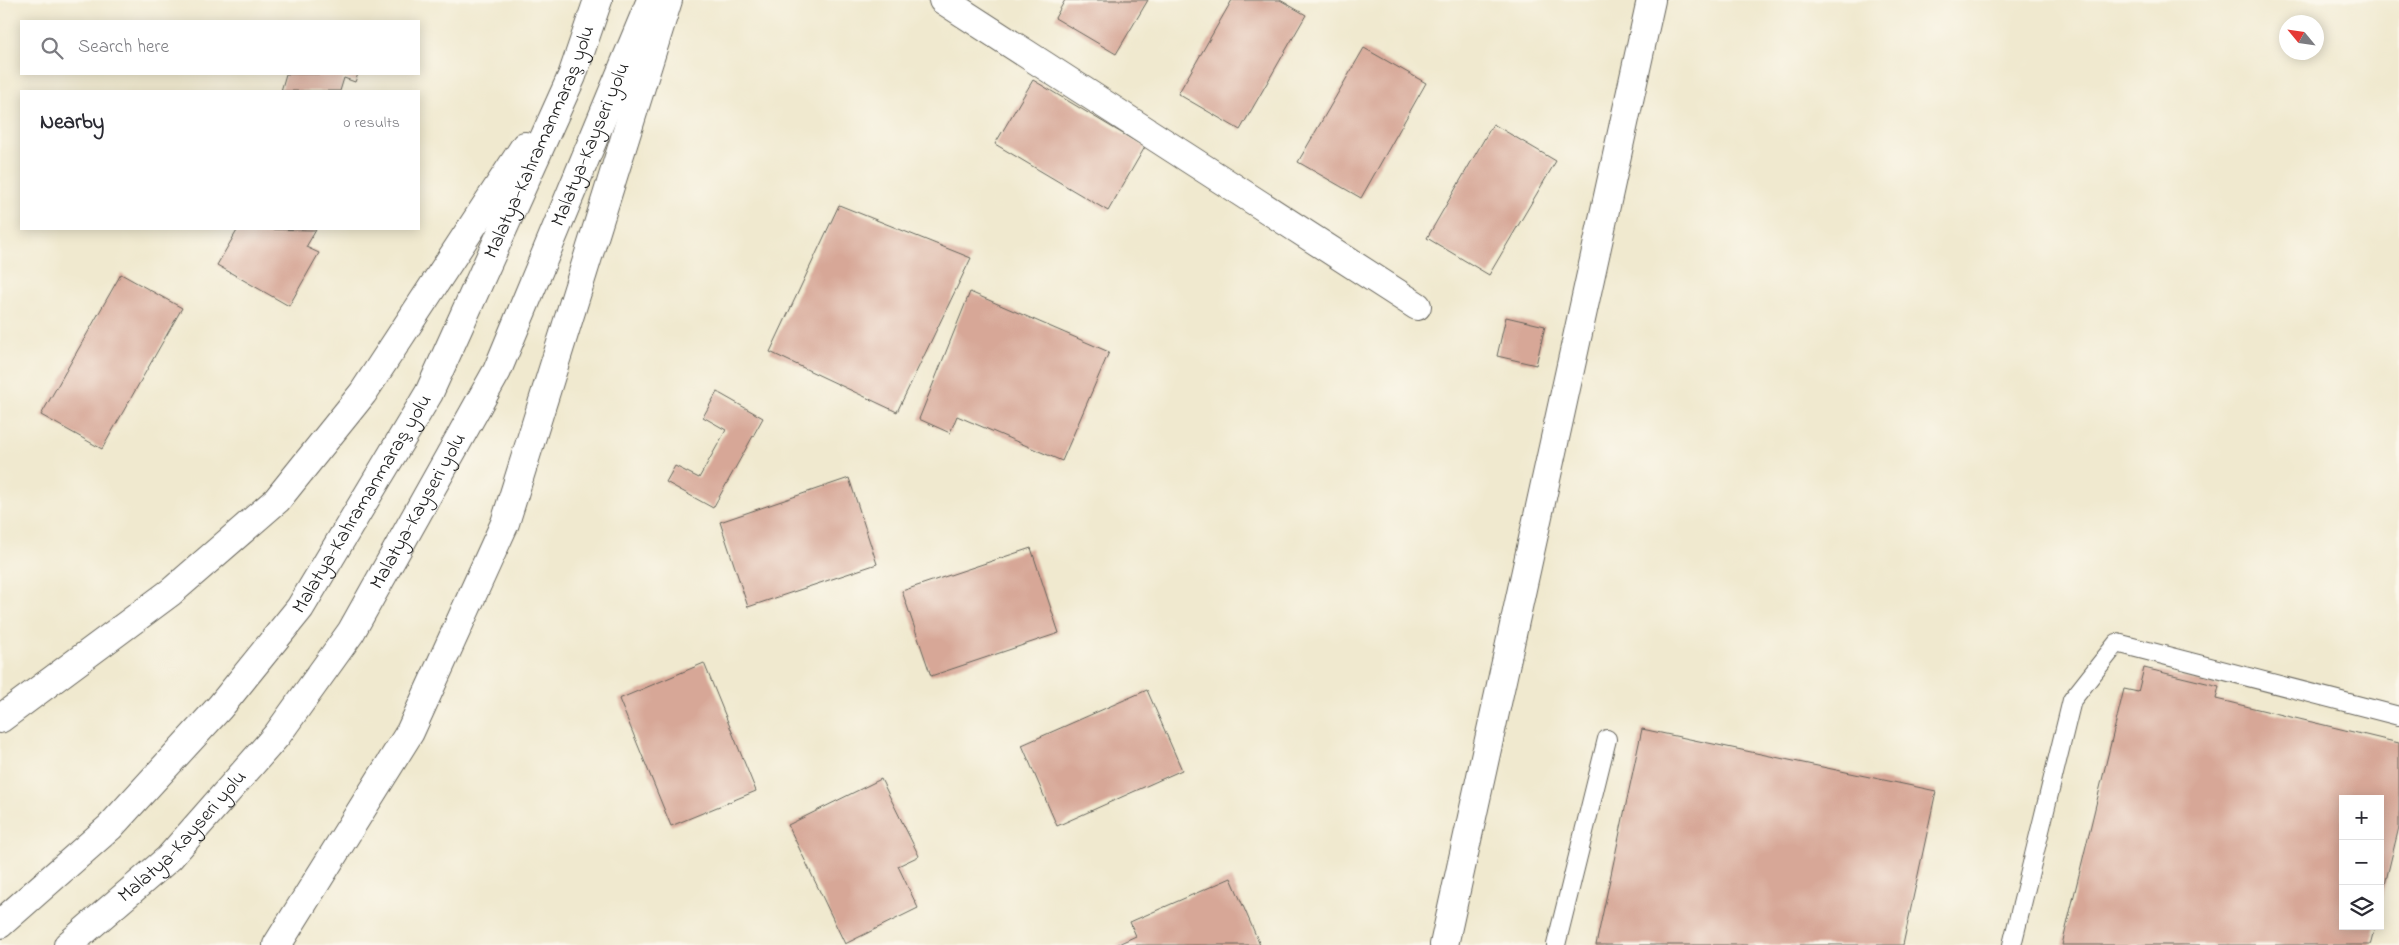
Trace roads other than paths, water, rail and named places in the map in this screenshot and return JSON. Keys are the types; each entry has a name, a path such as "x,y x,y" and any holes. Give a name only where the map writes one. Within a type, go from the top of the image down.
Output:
{"main road":[{"name":"Malatya-Kahramanmaraş yolu","path":"0,924 110,827 220,707 300,608 430,393 572,76 598,0"},
{"name":"Malatya-Kayseri yolu","path":"68,945 169,858 277,735 351,632 497,371 650,0"},
{"path":"277,945 410,732 505,523 668,0"},
{"path":"943,0 1417,306"},
{"path":"1444,945 1651,0"},
{"path":"0,719 171,592 277,500 363,393 572,76"}],"lane":[{"path":"2012,945 2072,700 2117,643 2399,716"},
{"path":"1556,945 1607,739"}]}
